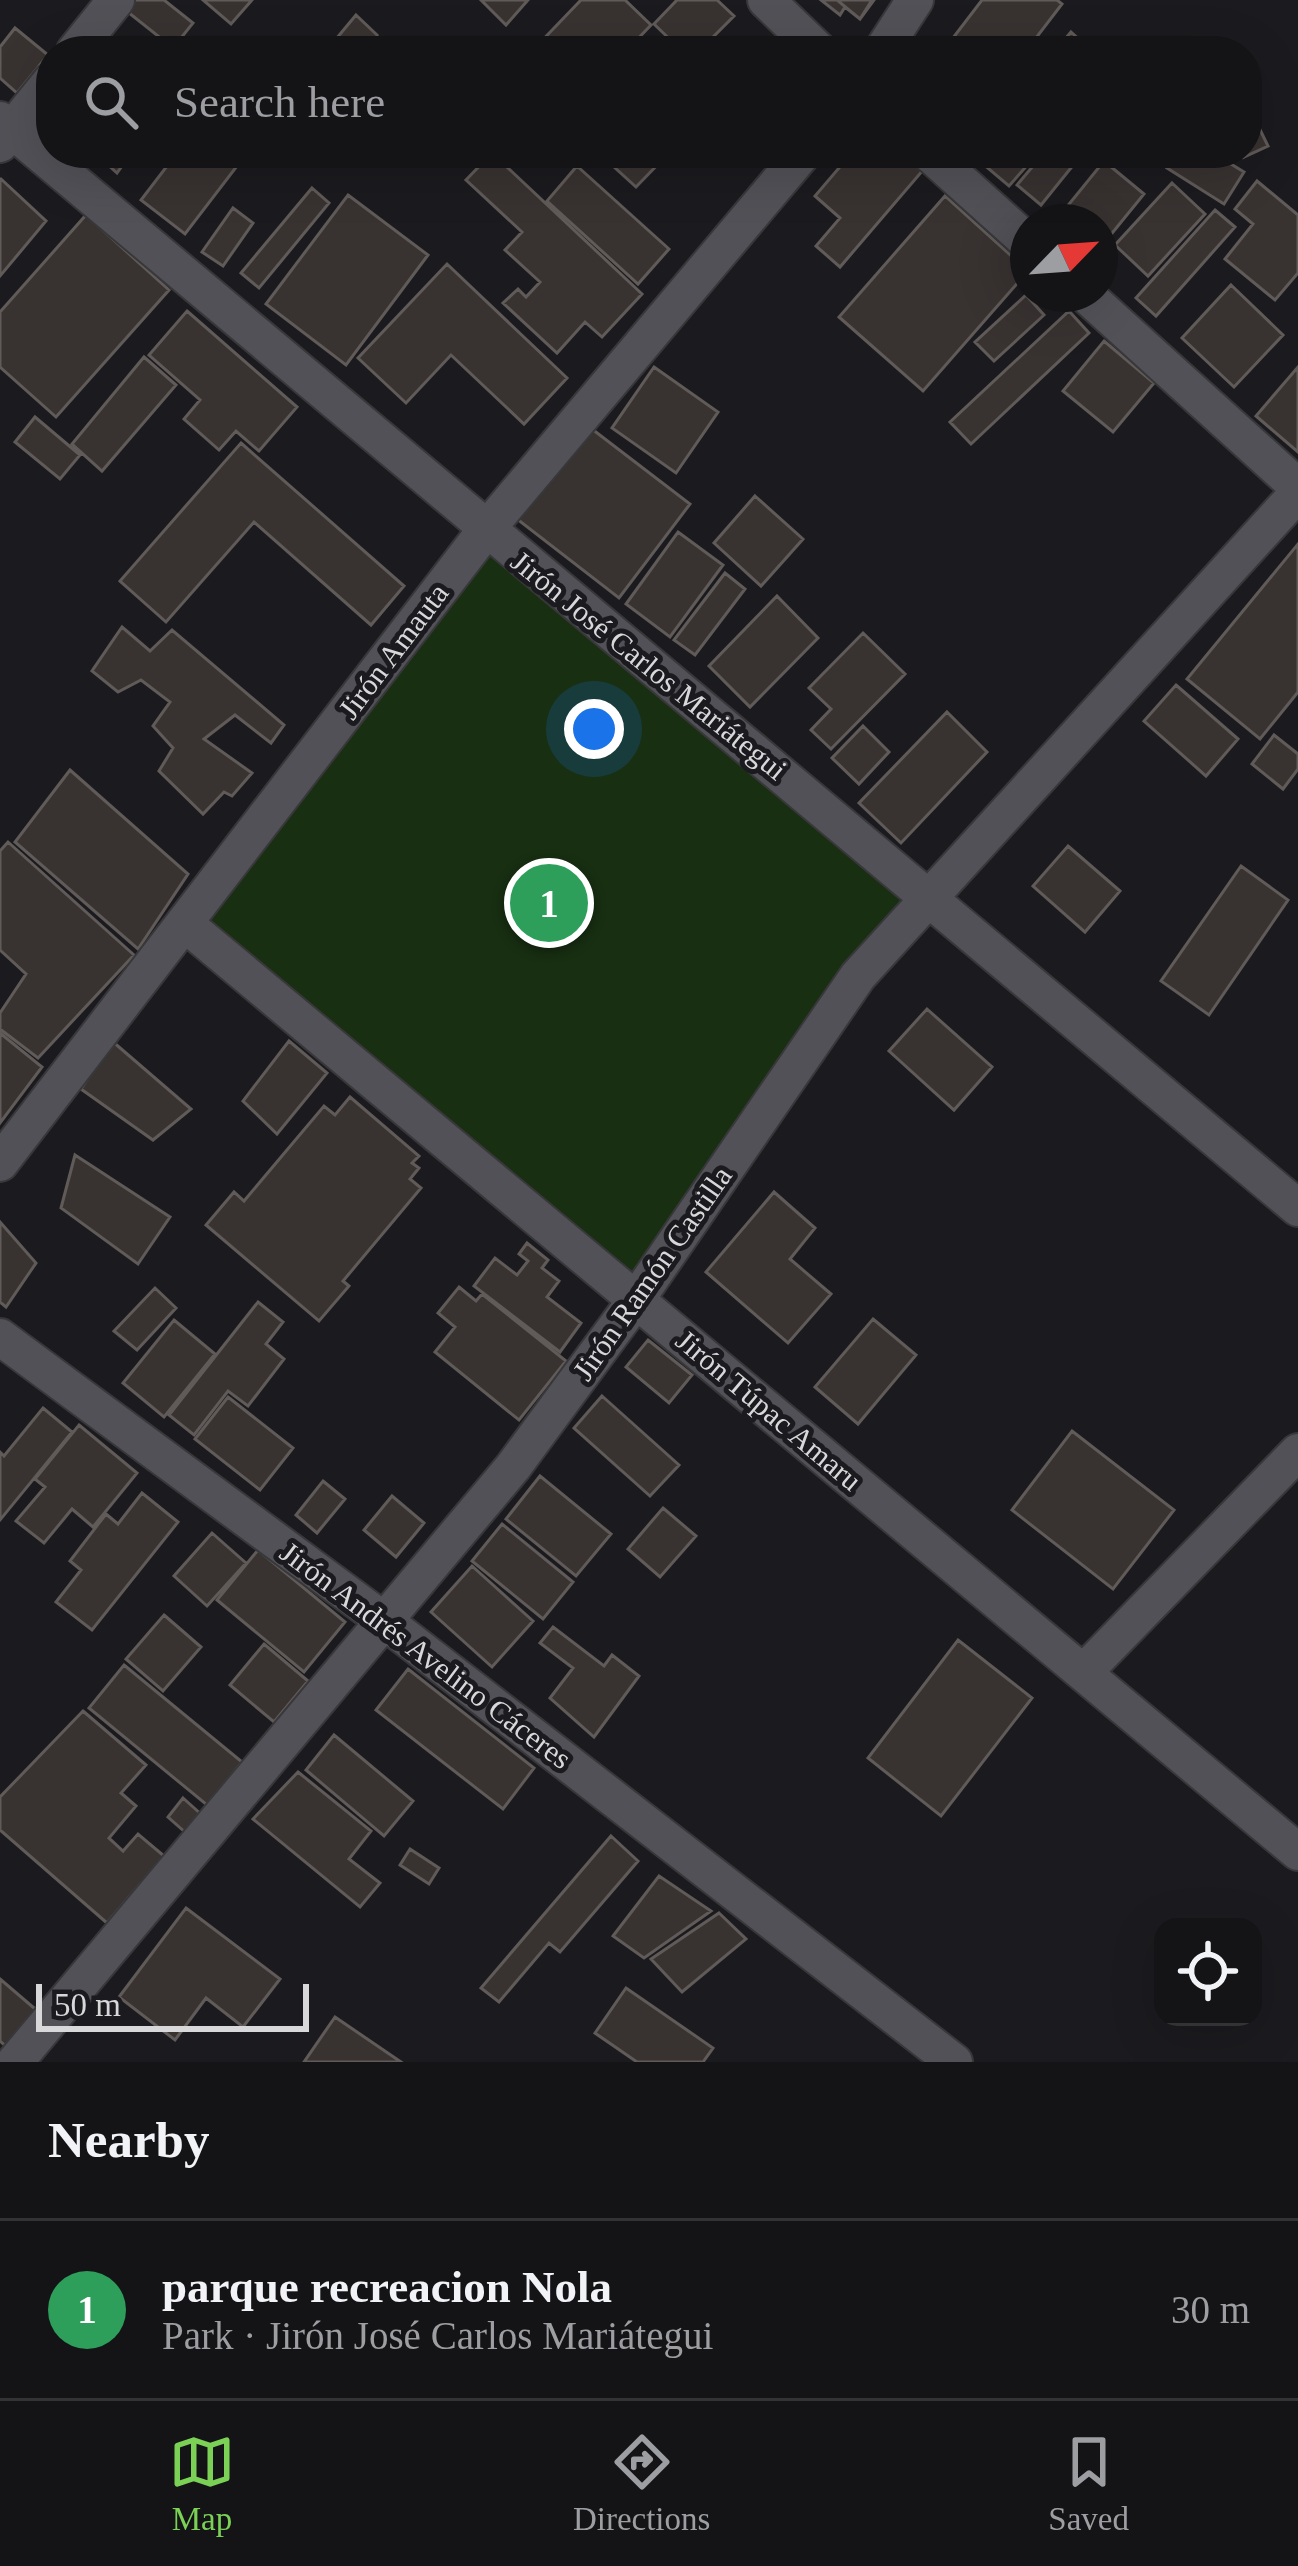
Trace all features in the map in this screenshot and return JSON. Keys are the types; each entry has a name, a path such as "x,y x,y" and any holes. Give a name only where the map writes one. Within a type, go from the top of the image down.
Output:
{"street":[{"path":"87,36 116,0"},
{"path":"766,0 803,36"},
{"path":"892,36 915,0"},
{"path":"4,132 36,97"},
{"name":"Jirón José Carlos Mariátegui","path":"4,132 36,159"},
{"name":"Jirón José Carlos Mariátegui","path":"47,168 1298,1208"},
{"name":"Jirón Amauta","path":"0,1163 485,531 790,168"},
{"path":"946,168 1010,226"},
{"path":"1105,312 1298,490"},
{"name":"Jirón Ramón Castilla","path":"15,2062 513,1466 636,1300 858,976 1298,490"},
{"name":"Jirón Túpac Amaru","path":"184,923 1298,1852"},
{"name":"Jirón Andrés Avelino Cáceres","path":"0,1337 383,1620 849,1976 954,2062"},
{"path":"1084,1672 1298,1452"}],"green space":[{"path":"485,531 912,883 636,1300 184,923"}],"building":[{"path":"131,0 164,0 193,23 183,36 158,36 124,9"},
{"path":"203,0 252,0 231,24"},
{"path":"481,0 528,0 506,25"},
{"path":"581,0 625,0 651,25 640,36 546,36"},
{"path":"677,0 717,0 734,16 714,36 666,36 654,24"},
{"path":"821,0 874,0 860,19 845,7 840,15"},
{"path":"837,0 872,0 860,19"},
{"path":"982,0 1057,0 1062,4 1037,36 954,36"},
{"path":"356,15 377,35 376,36 338,36"},
{"path":"15,28 36,45 36,70 17,93 0,78 0,47"},
{"path":"166,168 236,168 185,234 141,200"},
{"path":"478,168 508,168 642,294 602,337 585,322 557,353 503,303 518,289 526,297 540,282 505,250 522,232 466,180"},
{"path":"579,168 669,249 638,284 547,201"},
{"path":"615,168 654,168 636,187"},
{"path":"839,168 924,169 840,267 816,246 840,218 815,196"},
{"path":"988,168 1025,168 1009,186"},
{"path":"1031,168 1071,168 1042,204 1017,185"},
{"path":"1098,168 1112,168 1144,194 1118,226 1118,204 1069,204"},
{"path":"1167,168 1237,168 1244,172 1224,204"},
{"path":"0,180 46,221 0,276"},
{"path":"1257,181 1298,215 1298,273 1275,300 1225,259 1253,224 1235,209"},
{"path":"1172,183 1205,214 1148,276 1118,248 1118,242"},
{"path":"312,188 329,203 259,288 241,273"},
{"path":"348,195 428,255 346,365 266,304"},
{"path":"945,196 1010,255 1010,292 923,391 839,317"},
{"path":"233,208 253,223 223,266 202,252"},
{"path":"1215,210 1235,227 1156,316 1136,298"},
{"path":"86,215 169,290 56,417 0,367 0,312"},
{"path":"447,264 567,378 524,424 451,355 406,403 358,358"},
{"path":"1231,285 1283,335 1234,387 1182,338"},
{"path":"1010,310 1044,315 994,361 975,342"},
{"path":"187,311 297,407 259,451 236,431 219,450 184,419 200,400 149,355"},
{"path":"1068,312 1089,333 971,444 950,422"},
{"path":"1104,341 1154,383 1113,432 1063,391"},
{"path":"144,357 176,385 102,471 72,444"},
{"path":"654,367 718,412 676,473 612,428"},
{"path":"1298,367 1298,452 1256,416"},
{"path":"35,417 80,455 60,479 15,442"},
{"path":"588,426 690,504 619,598 517,519"},
{"path":"241,443 404,586 371,625 254,522 166,622 120,581"},
{"path":"755,496 803,539 761,586 714,543"},
{"path":"678,532 723,565 670,637 626,604"},
{"path":"1298,544 1298,692 1260,739 1187,679"},
{"path":"725,573 745,589 695,655 674,640"},
{"path":"777,596 818,638 750,707 709,666"},
{"path":"122,627 150,651 172,630 284,725 271,743 235,715 204,739 252,773 232,796 224,792 203,814 159,771 173,748 153,726 170,702 141,680 118,692 92,671"},
{"path":"863,633 905,674 831,749 811,730 831,709 809,688"},
{"path":"1176,685 1238,739 1206,776 1144,721"},
{"path":"947,712 987,752 901,843 859,803"},
{"path":"863,726 889,752 859,784 832,758"},
{"path":"1274,735 1298,754 1298,769 1283,789 1252,764"},
{"path":"70,770 188,874 138,949 15,842"},
{"path":"8,842 134,955 38,1058 0,1029 0,1013 26,974 0,950 0,851"},
{"path":"1068,846 1120,891 1085,932 1033,886"},
{"path":"1241,866 1288,900 1209,1015 1161,981"},
{"path":"927,1009 992,1067 954,1110 889,1051"},
{"path":"0,1033 42,1067 0,1123"},
{"path":"112,1041 191,1109 153,1140 81,1089"},
{"path":"289,1041 327,1073 277,1134 243,1101"},
{"path":"350,1097 419,1156 412,1163 419,1168 410,1179 421,1188 343,1281 349,1286 319,1321 206,1225 234,1192 244,1201 324,1106 335,1115"},
{"path":"75,1155 170,1217 138,1264 61,1208"},
{"path":"774,1192 815,1228 790,1259 831,1294 788,1343 706,1272"},
{"path":"0,1222 36,1263 6,1307 0,1302"},
{"path":"527,1243 548,1260 542,1268 559,1281 547,1297 581,1323 560,1352 474,1286 495,1258 517,1275 528,1261 519,1254"},
{"path":"459,1287 476,1301 482,1294 566,1361 519,1420 435,1352 455,1327 438,1313"},
{"path":"155,1288 176,1308 137,1350 114,1331"},
{"path":"258,1302 283,1322 266,1344 284,1359 248,1406 228,1391 194,1435 169,1415"},
{"path":"873,1319 916,1355 858,1424 815,1387"},
{"path":"174,1320 215,1354 164,1417 123,1383"},
{"path":"648,1340 692,1375 669,1403 626,1367"},
{"path":"602,1396 679,1465 650,1496 574,1428"},
{"path":"228,1397 293,1448 260,1490 195,1439"},
{"path":"43,1408 72,1432 0,1520 0,1452 4,1456"},
{"path":"79,1425 137,1473 93,1527 72,1509 44,1543 16,1521 45,1487 35,1479"},
{"path":"1072,1431 1174,1510 1113,1589 1012,1510"},
{"path":"1072,1431 1174,1510 1113,1589 1012,1510"},
{"path":"540,1476 611,1534 576,1576 506,1519"},
{"path":"323,1481 345,1499 317,1533 296,1515"},
{"path":"142,1493 178,1522 92,1630 56,1602 81,1570 70,1561 106,1514 118,1524"},
{"path":"392,1496 424,1523 396,1557 364,1530"},
{"path":"663,1508 696,1536 660,1577 628,1549"},
{"path":"502,1524 573,1582 543,1619 472,1561"},
{"path":"212,1533 246,1563 207,1606 174,1576"},
{"path":"258,1550 345,1622 304,1672 217,1600"},
{"path":"472,1566 533,1621 492,1667 431,1612"},
{"path":"164,1615 201,1647 163,1691 126,1659"},
{"path":"553,1627 604,1666 612,1655 639,1676 594,1737 550,1698 573,1668 540,1643"},
{"path":"958,1640 1032,1698 941,1816 868,1758"},
{"path":"264,1644 308,1681 274,1722 230,1685"},
{"path":"124,1665 242,1762 207,1805 89,1708"},
{"path":"408,1669 534,1768 503,1809 376,1710"},
{"path":"83,1711 146,1765 121,1793 136,1806 109,1838 123,1851 138,1834 164,1856 107,1923 0,1830 0,1797"},
{"path":"334,1735 413,1801 384,1836 306,1770"},
{"path":"298,1772 371,1831 349,1859 380,1883 360,1907 253,1819"},
{"path":"183,1798 202,1815 186,1833 168,1817"},
{"path":"611,1836 638,1861 560,1952 549,1943 499,2002 481,1988"},
{"path":"410,1849 439,1868 429,1884 400,1865"},
{"path":"659,1876 711,1911 644,1958 613,1936"},
{"path":"186,1908 280,1979 243,2027 206,1998 175,2040 119,1997"},
{"path":"719,1913 746,1939 682,1992 651,1959"},
{"path":"0,1979 41,2014 10,2050 0,2041"},
{"path":"626,1988 713,2048 703,2062 637,2062 595,2033"},
{"path":"335,2017 401,2062 304,2062"}],"place":[{"name":"parque recreacion Nola","path":"549,903"}]}
